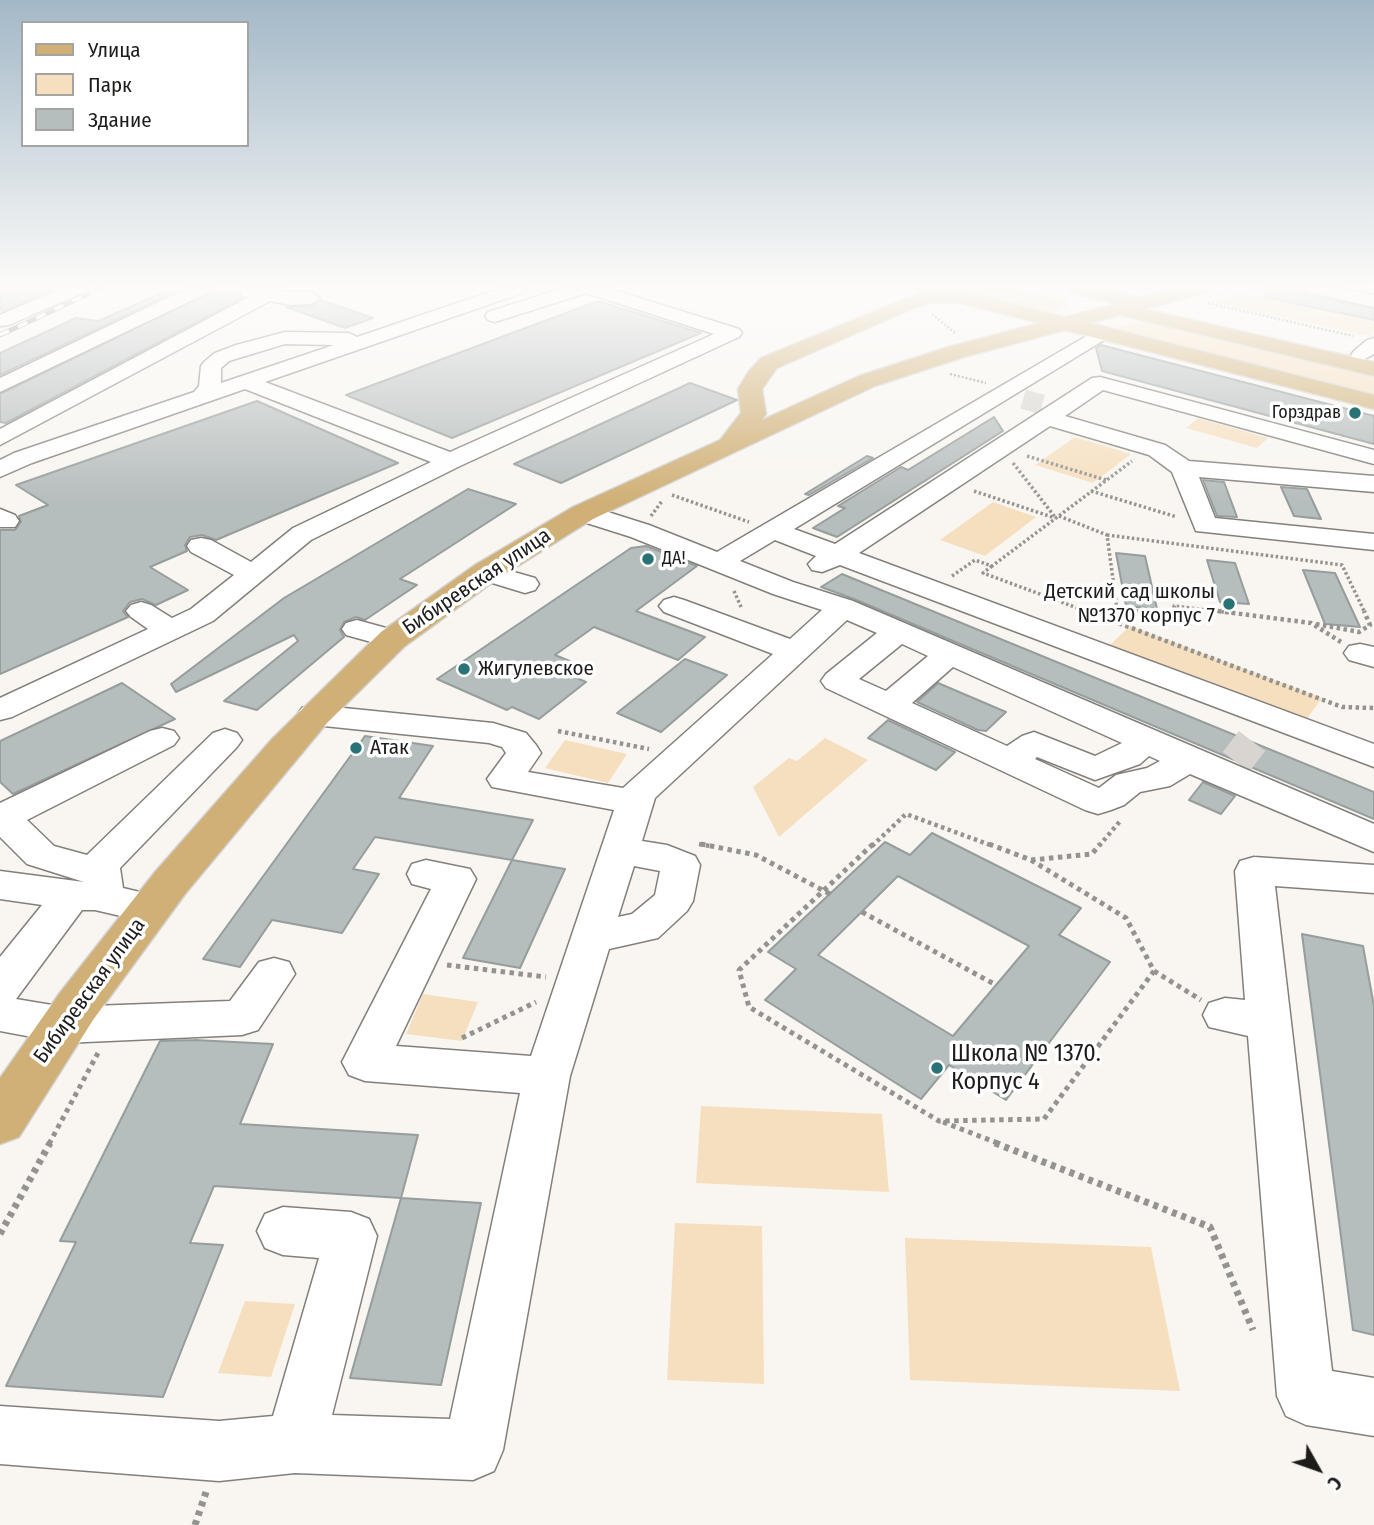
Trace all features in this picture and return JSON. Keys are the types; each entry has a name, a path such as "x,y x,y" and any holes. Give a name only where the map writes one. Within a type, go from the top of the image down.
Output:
{"main road":[{"path":"731,442 754,414 750,389 757,376 769,363 800,359"},
{"name":"Бибиревская улица","path":"0,1121 64,1024 211,833 314,715 393,639 486,572 599,518 731,442 887,373 938,359"},
{"path":"1205,359 1374,402"},
{"path":"825,376 887,373"}],"lane":[{"path":"0,386 61,359"},
{"path":"0,438 145,359"},
{"path":"201,409 210,387 211,366 219,359"},
{"path":"0,470 38,453 172,407 201,409 246,382 312,359"},
{"path":"274,393 372,359"},
{"path":"0,710 202,615 302,534 451,461 675,359"},
{"path":"783,588 1001,448 1030,402 1075,359"},
{"path":"246,382 451,461"},
{"path":"721,561 773,530 1030,402 1100,383 1374,457"},
{"path":"1030,402 1150,448 1183,468 1374,484"},
{"path":"38,453 64,468"},
{"path":"1183,468 1205,525 1374,542"},
{"path":"336,489 366,503"},
{"path":"599,518 721,561 783,588 843,607 1145,741 1232,750 1374,755"},
{"path":"773,530 932,590 1232,750 1374,839"},
{"path":"201,546 253,574"},
{"path":"486,572 525,584"},
{"path":"674,606 794,651"},
{"path":"0,1435 219,1451 295,1443 473,1450 548,1076 638,793 843,607"},
{"path":"141,611 172,631"},
{"path":"357,629 393,639"},
{"path":"898,632 837,681 1098,802 1111,797 1129,783 1157,778 1232,750"},
{"path":"889,706 949,654"},
{"path":"314,715 493,733 514,740 524,753 505,779 635,802"},
{"path":"151,908 90,888 41,855 2,817 162,738"},
{"path":"0,988 225,740"},
{"path":"1009,761 1034,743 1096,769 1128,756 1145,741"},
{"path":"592,937 644,927 673,901 681,865 667,858 620,850"},
{"path":"1374,879 1254,871 1247,1018 1306,1396 1374,1407"},
{"path":"426,874 456,879 365,1062 548,1076"},
{"path":"0,885 90,888"},
{"path":"0,1014 64,1024 242,1018 274,974"},
{"path":"283,1231 351,1236 295,1443"}],"path":[{"path":"939,372 1030,402"},
{"path":"1001,448 1106,480"},
{"path":"1001,448 1057,517"},
{"path":"1150,448 983,573 1342,707 1374,708"},
{"path":"948,482 1107,535 1342,565 1370,625 1359,632 1311,623 1174,606 1176,615 1117,609 1107,535"},
{"path":"599,518 684,490"},
{"path":"1091,491 1205,525"},
{"path":"672,495 773,530"},
{"path":"932,590 975,560 992,566"},
{"path":"721,561 753,635"},
{"path":"1311,623 1367,656"},
{"path":"558,731 677,755"},
{"path":"1247,1018 1154,971 1126,918 1031,860 906,814 827,893 738,971 749,1007 939,1121 1210,1227 1252,1330"},
{"path":"1031,860 1092,854 1123,817"},
{"path":"691,843 757,855 827,893"},
{"path":"862,912 996,985"},
{"path":"415,962 578,981"},
{"path":"939,1121 1044,1119 1154,971"},
{"path":"456,1041 578,981"},
{"path":"0,1234 115,1022"}],"green space":[{"path":"1227,359 1307,359 1374,375 1374,397"},
{"path":"1198,418 1268,438 1257,448 1186,428"},
{"path":"1075,437 1131,454 1093,483 1035,465"},
{"path":"993,502 1036,517 985,556 940,540"},
{"path":"1130,626 1322,698 1303,724 1107,648"},
{"path":"825,738 868,760 779,837 753,787 789,758 797,761"},
{"path":"565,740 627,754 608,783 545,768"},
{"path":"423,994 478,1002 462,1041 406,1034"},
{"path":"701,1106 882,1114 889,1192 696,1183"},
{"path":"675,1223 762,1226 764,1384 667,1380"},
{"path":"905,1238 1151,1247 1180,1391 910,1380"},
{"path":"245,1301 295,1304 271,1377 218,1373"}],"building":[{"path":"0,359 33,359 0,375"},
{"path":"72,359 127,359 6,423 0,422 0,394"},
{"path":"442,359 639,359 452,438 346,395"},
{"path":"1099,359 1155,359 1374,416 1374,444 1102,371"},
{"path":"690,383 737,400 561,483 514,464"},
{"path":"257,401 398,463 216,540 202,535 190,537 185,545 187,551 150,567 188,590 156,605 142,599 130,602 123,611 128,617 0,674 0,530 15,530 21,522 19,516 48,505 16,485"},
{"path":"994,417 1003,431 837,537 813,528 845,508 838,506 901,467 908,470"},
{"path":"867,456 873,458 809,495 805,494"},
{"path":"1203,480 1224,482 1237,517 1217,516"},
{"path":"1281,487 1307,489 1321,519 1294,516"},
{"path":"468,489 516,504 400,579 417,585 365,620 356,617 344,622 340,630 344,637 257,710 224,701 298,641 294,635 176,692 171,684 284,598"},
{"path":"646,546 697,566 636,611 705,637 678,660 594,627 555,655 572,662 560,671 586,682 539,719 512,707 507,710 437,679 631,548"},
{"path":"1116,553 1145,556 1157,609 1126,606"},
{"path":"1207,560 1235,563 1249,604 1220,602"},
{"path":"1303,570 1335,573 1360,627 1325,624"},
{"path":"842,574 1374,792 1374,819 821,587"},
{"path":"685,659 727,675 661,732 617,713"},
{"path":"122,683 175,719 13,794 0,782 0,741"},
{"path":"938,683 1006,712 986,731 978,730 917,702"},
{"path":"888,720 955,752 936,770 868,738"},
{"path":"365,736 433,746 399,798 533,820 512,860 375,837 353,869 379,874 342,933 272,920 240,967 203,959"},
{"path":"1203,782 1235,796 1221,814 1189,800"},
{"path":"932,833 1081,908 1059,935 1110,962 1006,1100 949,1065 921,1099 765,1000 796,969 768,952 885,842 910,855","holes":["898,876 1029,946 953,1036 818,955"]},
{"path":"512,860 565,869 520,968 463,958"},
{"path":"1302,934 1363,946 1374,1006 1374,1335 1353,1330"},
{"path":"160,1041 273,1044 240,1124 418,1135 401,1198 214,1186 190,1243 223,1245 163,1397 6,1386 76,1242 60,1241"},
{"path":"401,1198 481,1203 441,1385 350,1378"}],"tunnel":[{"path":"1023,399 1044,405"},
{"path":"1236,762 1252,741"}],"place":[{"name":"Горздрав","path":"1355,413"},
{"name":"ДА!","path":"648,559"},
{"name":"Детский сад школы №1370 корпус 7","path":"1229,604"},
{"name":"Жигулевское","path":"464,669"},
{"name":"Атак","path":"356,748"},
{"name":"Школа № 1370. Корпус 4","path":"937,1068"}]}
